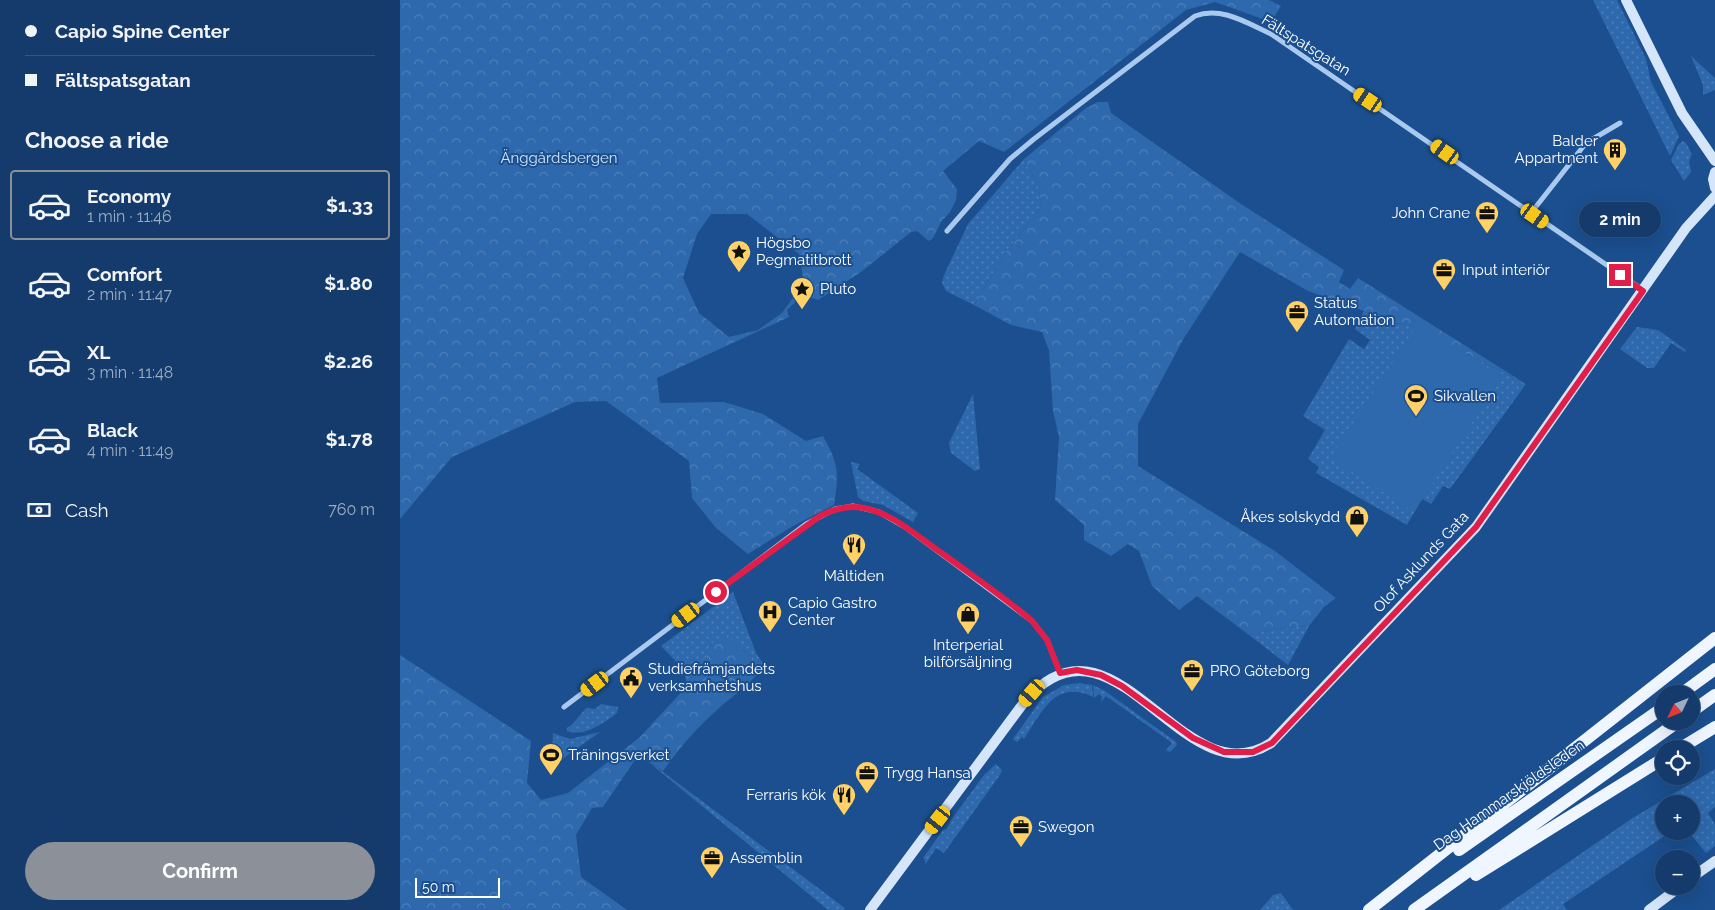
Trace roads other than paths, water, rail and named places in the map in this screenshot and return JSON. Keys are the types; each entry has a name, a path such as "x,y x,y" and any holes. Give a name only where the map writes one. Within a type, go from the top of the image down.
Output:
{"main road":[{"path":"1371,910 1715,638"},
{"path":"1693,685 1715,669"},
{"path":"1700,706 1715,695"},
{"name":"Dag Hammarskjöldsleden","path":"1371,910 1655,712"},
{"path":"1694,740 1715,727"},
{"path":"1414,910 1666,730"},
{"path":"1421,910 1655,764"}],"street":[{"path":"1626,0 1682,113 1715,161"},
{"name":"Fältspatsgatan","path":"947,231 1010,159 1034,139 1194,16 1205,12 1215,12 1271,34 1643,291"},
{"path":"1531,213 1586,143 1620,123"},
{"path":"1715,172 1713,179 1715,188"},
{"name":"Olof Asklunds Gata","path":"1060,673 1077,670 1101,675 1122,686 1193,738 1224,752 1253,752 1272,743 1476,527 1690,222 1715,196"},
{"path":"564,706 806,524 835,509 853,506 879,512 905,527 1011,603 1032,621 1047,640 1060,673 1039,685 1024,701 870,910"},
{"path":"1700,872 1715,861"},
{"path":"1649,910 1669,895"}],"place":[{"name":"Balder Appartment","path":"1615,171"},
{"name":"John Crane","path":"1487,234"},
{"name":"Högsbo Pegmatitbrott","path":"739,273"},
{"name":"Input interiör","path":"1444,291"},
{"name":"Pluto","path":"802,310"},
{"name":"Status Automation","path":"1297,333"},
{"name":"Sikvallen","path":"1416,417"},
{"name":"Åkes solskydd","path":"1357,538"},
{"name":"Måltiden","path":"854,566"},
{"name":"Capio Gastro Center","path":"770,633"},
{"name":"Interperial bilförsäljning","path":"968,635"},
{"name":"PRO Göteborg","path":"1192,692"},
{"name":"Studiefrämjandets verksamhetshus","path":"631,699"},
{"name":"Träningsverket","path":"551,776"},
{"name":"Trygg Hansa","path":"867,794"},
{"name":"Ferraris kök","path":"844,816"},
{"name":"Swegon","path":"1021,848"},
{"name":"Assemblin","path":"712,879"}],"park label":[{"name":"Änggårdsbergen","path":"559,158"}]}
